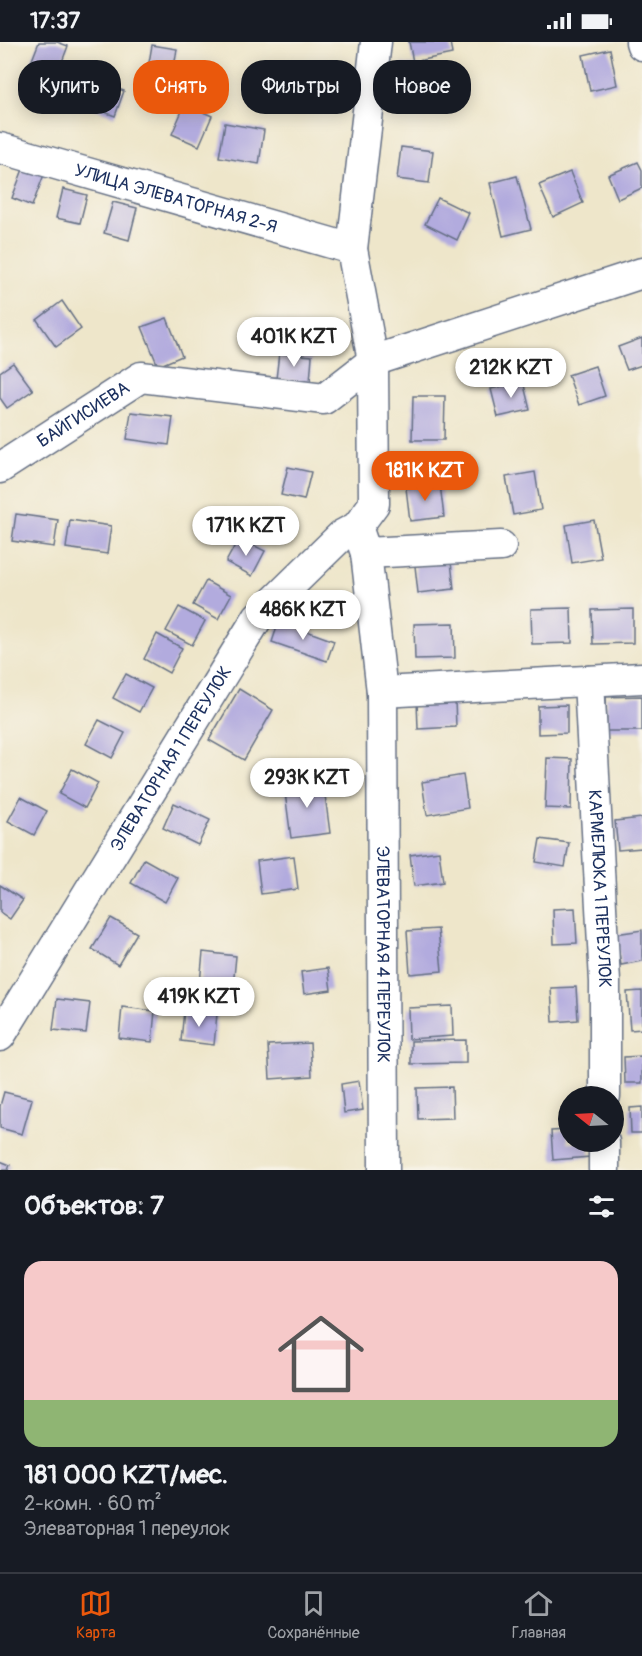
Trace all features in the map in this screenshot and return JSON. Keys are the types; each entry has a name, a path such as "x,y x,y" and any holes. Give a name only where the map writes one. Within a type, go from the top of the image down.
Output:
{"street":[{"name":"ЭЛЕВАТОРНАЯ 1 ПЕРЕУЛОК","path":"0,1036 258,617 342,535 361,540 374,504 373,361 352,249 376,42"},
{"name":"УЛИЦА ЭЛЕВАТОРНАЯ 2-Я","path":"0,148 352,249"},
{"name":"БАЙГИСИЕВА","path":"0,468 141,377 324,399 373,361 642,273"},
{"path":"361,540 501,546"},
{"name":"ЭЛЕВАТОРНАЯ 4 ПЕРЕУЛОК","path":"361,540 382,692 384,1170"},
{"path":"382,692 642,678"},
{"name":"КАРМЕЛЮКА 1 ПЕРЕУЛОК","path":"589,681 605,982 605,1086"},
{"path":"604,1152 604,1170"}],"building":[{"path":"39,42 57,42 68,46 63,60 32,60"},
{"path":"409,42 450,42 452,54 413,60"},
{"path":"152,45 177,49 175,60 150,60"},
{"path":"610,49 617,85 590,91 583,55"},
{"path":"181,114 212,116 199,146 172,134"},
{"path":"225,123 264,130 259,164 219,157"},
{"path":"401,147 433,151 429,183 397,179"},
{"path":"638,162 642,170 642,188 618,199 608,175"},
{"path":"25,164 45,172 32,206 12,198"},
{"path":"570,172 583,203 553,217 539,185"},
{"path":"517,176 531,229 503,236 490,183"},
{"path":"63,189 87,195 80,223 56,218"},
{"path":"438,198 469,213 457,240 425,224"},
{"path":"113,202 137,208 129,240 104,233"},
{"path":"62,301 81,329 56,347 37,320"},
{"path":"167,318 182,356 158,366 142,327"},
{"path":"642,338 642,365 627,370 618,347"},
{"path":"279,353 312,356 310,382 276,379"},
{"path":"13,363 33,390 7,408 0,398 0,372"},
{"path":"595,366 605,396 579,405 568,375"},
{"path":"523,381 530,410 498,417 491,389"},
{"path":"413,396 445,396 444,440 412,440"},
{"path":"131,412 173,417 169,445 127,439"},
{"path":"288,467 311,472 304,500 281,495"},
{"path":"535,472 541,510 513,515 506,477"},
{"path":"440,484 444,517 410,521 406,488"},
{"path":"16,514 58,520 54,547 12,541"},
{"path":"70,520 111,526 107,554 66,548"},
{"path":"594,520 601,558 572,563 566,525"},
{"path":"239,538 265,551 252,576 226,562"},
{"path":"451,562 454,589 418,593 415,566"},
{"path":"206,581 231,595 218,619 193,605"},
{"path":"179,607 205,621 192,645 166,631"},
{"path":"571,608 572,643 532,644 531,609"},
{"path":"633,609 633,643 593,644 592,610"},
{"path":"279,621 334,641 327,661 272,642"},
{"path":"454,623 455,658 415,659 414,624"},
{"path":"157,634 182,648 169,673 144,659"},
{"path":"126,674 152,688 139,712 113,698"},
{"path":"239,689 273,710 244,760 209,740"},
{"path":"642,696 642,731 607,731 606,697"},
{"path":"455,700 456,727 418,729 417,701"},
{"path":"567,705 567,733 538,734 538,706"},
{"path":"99,720 125,733 112,758 86,744"},
{"path":"547,758 572,759 571,809 545,808"},
{"path":"72,769 98,783 85,808 59,794"},
{"path":"463,775 468,808 427,815 422,782"},
{"path":"323,780 330,833 291,838 284,785"},
{"path":"21,797 47,811 34,835 8,821"},
{"path":"174,803 210,820 198,845 163,828"},
{"path":"642,818 642,848 618,850 615,821"},
{"path":"540,839 569,843 565,867 536,862"},
{"path":"439,851 443,882 414,886 410,855"},
{"path":"294,856 298,889 261,894 257,861"},
{"path":"144,859 178,878 165,902 131,883"},
{"path":"0,885 23,900 10,919 0,912"},
{"path":"575,908 577,943 554,944 553,909"},
{"path":"111,918 137,933 118,965 92,949"},
{"path":"438,929 442,971 410,974 407,931"},
{"path":"642,930 642,961 621,965 616,934"},
{"path":"203,952 236,956 233,987 200,983"},
{"path":"328,968 331,990 304,994 301,972"},
{"path":"576,987 578,1020 553,1022 551,988"},
{"path":"642,991 642,1029 630,1030 627,992"},
{"path":"57,999 90,1003 86,1033 53,1030"},
{"path":"452,1006 453,1036 409,1039 408,1008"},
{"path":"122,1007 155,1011 152,1042 119,1038"},
{"path":"184,1010 217,1014 214,1045 181,1041"},
{"path":"466,1040 466,1063 411,1064 411,1041"},
{"path":"310,1043 312,1076 270,1079 268,1045"},
{"path":"642,1056 642,1083 625,1083 624,1057"},
{"path":"359,1081 363,1110 344,1113 341,1084"},
{"path":"452,1087 453,1118 418,1119 417,1088"},
{"path":"4,1092 32,1099 22,1134 0,1128 0,1106"},
{"path":"642,1107 642,1133 631,1133 630,1108"},
{"path":"551,1131 558,1131 558,1152 590,1152 590,1157 553,1160"},
{"path":"0,1161 10,1165 8,1170 0,1170"}]}
